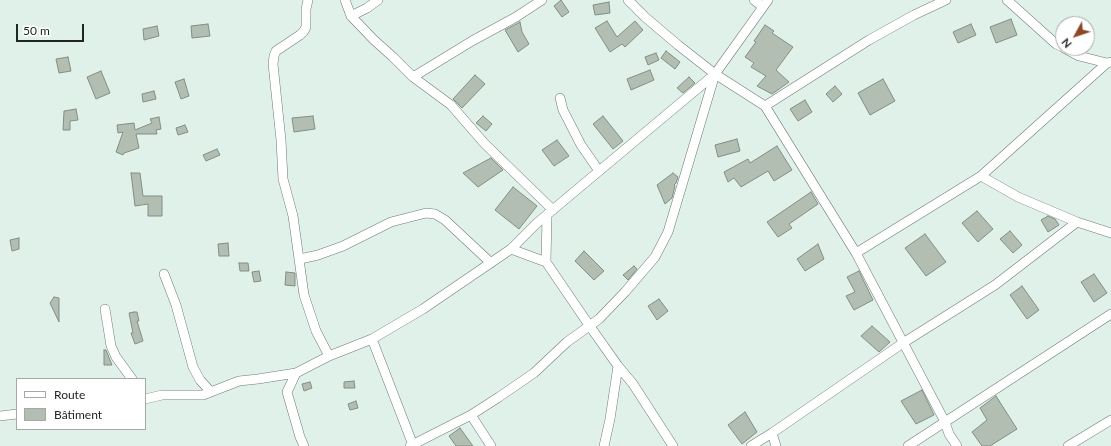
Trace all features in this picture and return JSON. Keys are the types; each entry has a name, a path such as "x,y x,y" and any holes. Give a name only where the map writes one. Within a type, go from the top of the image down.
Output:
{"street":[{"path":"308,0 306,9 306,28 300,35 276,51 273,62 284,179 293,216 304,295 316,332 329,356"},
{"path":"345,0 352,16 374,40 413,77 451,105 484,143 550,213 546,262"},
{"path":"352,16 378,0"},
{"path":"413,77 472,41 516,17 542,0"},
{"path":"628,0 645,17 715,74 765,106 856,254 945,422 949,434 957,446"},
{"path":"146,398 162,395 203,395 239,381 296,373 329,356 372,339 423,309 511,248 599,171 715,74 766,3 754,0"},
{"path":"765,106 869,40 914,15 946,0"},
{"path":"1008,0 1055,43"},
{"path":"1079,56 1109,63"},
{"path":"856,254 981,176 1109,63"},
{"path":"372,339 412,445 499,398 534,373 567,342 599,319 655,257 668,232 715,74"},
{"path":"560,98 563,110 581,145 599,171"},
{"path":"981,176 1018,197 1077,222 1111,233"},
{"path":"300,259 318,255 343,246 391,222 426,213 435,214 445,220 491,263"},
{"path":"751,446 903,343 995,285 1077,222"},
{"path":"511,248 546,262 618,366 633,384 673,446"},
{"path":"164,274 176,305 193,367 200,380 211,392"},
{"path":"105,309 111,346 116,357 131,378"},
{"path":"908,446 1111,314"},
{"path":"604,446 618,366"},
{"path":"287,392 296,373"},
{"path":"276,376 287,392 304,446"},
{"path":"0,416 16,414"},
{"path":"471,414 491,446"},
{"path":"1068,446 1111,420"},
{"path":"772,433 776,446"}],"building":[{"path":"561,0 569,12 562,17 554,6"},
{"path":"609,2 610,13 595,15 593,5"},
{"path":"1011,19 1017,35 996,43 990,27"},
{"path":"607,21 617,37 635,21 643,30 625,47 622,44 610,52 595,28"},
{"path":"520,22 522,32 529,44 518,52 505,30"},
{"path":"208,24 210,36 192,38 191,26"},
{"path":"971,24 976,35 958,43 953,32"},
{"path":"765,25 774,31 772,33 793,47 776,70 789,82 772,94 757,86 766,76 751,67 754,63 745,57 756,42 754,41"},
{"path":"157,26 159,36 144,40 143,29"},
{"path":"666,51 680,62 675,69 661,58"},
{"path":"656,53 659,60 648,65 645,57"},
{"path":"68,57 71,71 59,73 56,59"},
{"path":"650,70 654,80 631,90 627,79"},
{"path":"101,71 110,93 96,99 87,77"},
{"path":"475,75 485,84 462,108 453,99"},
{"path":"689,77 695,83 683,93 677,88"},
{"path":"184,79 189,96 181,99 175,82"},
{"path":"883,79 895,101 870,115 858,93"},
{"path":"835,86 842,94 833,102 826,94"},
{"path":"154,91 156,99 143,102 142,94"},
{"path":"805,100 812,112 798,121 790,109"},
{"path":"76,109 78,120 70,121 70,130 63,130 64,111"},
{"path":"313,116 315,129 294,132 292,118"},
{"path":"483,116 492,124 486,131 476,123"},
{"path":"603,116 623,141 613,149 593,124"},
{"path":"159,117 161,129 156,130 157,134 136,134 139,148 124,153 123,155 116,152 123,132 118,133 117,125 134,123 135,130 152,123 150,119"},
{"path":"185,125 188,132 178,135 176,128"},
{"path":"737,139 740,151 718,157 715,145"},
{"path":"557,140 569,156 554,166 542,150"},
{"path":"777,146 792,170 774,181 768,171 741,187 734,178 728,182 724,172 748,159 750,163"},
{"path":"217,149 220,155 206,161 203,155"},
{"path":"491,158 503,170 478,187 463,173"},
{"path":"131,173 140,173 143,196 162,196 162,216 148,216 148,204 135,206"},
{"path":"673,173 678,177 674,185 672,198 665,204 657,185"},
{"path":"513,187 537,206 519,229 495,210"},
{"path":"811,192 818,204 789,224 792,228 778,237 767,222"},
{"path":"977,211 993,229 978,242 962,223"},
{"path":"1048,216 1055,219 1059,225 1048,232 1041,220"},
{"path":"1010,231 1022,245 1013,253 1000,239"},
{"path":"925,234 946,262 926,276 905,248"},
{"path":"19,238 19,249 12,251 10,240"},
{"path":"228,243 229,256 219,256 218,244"},
{"path":"818,244 824,259 805,271 797,259"},
{"path":"584,251 604,271 594,280 575,261"},
{"path":"239,263 248,263 249,271 240,271"},
{"path":"634,266 637,269 628,280 623,275"},
{"path":"259,271 261,281 254,282 252,272"},
{"path":"859,271 873,300 854,310 846,296 855,292 847,277"},
{"path":"286,272 295,273 295,286 285,285"},
{"path":"1094,274 1107,293 1094,302 1081,282"},
{"path":"1022,286 1039,310 1027,319 1010,295"},
{"path":"54,297 59,298 59,322 50,303"},
{"path":"659,299 668,311 657,320 648,306"},
{"path":"137,312 139,321 137,321 143,341 135,344 131,333 133,333 129,313"},
{"path":"872,326 890,342 879,352 861,336"},
{"path":"104,350 106,350 112,365 104,365"},
{"path":"354,381 355,388 344,388 344,382"},
{"path":"310,382 312,388 304,391 302,384"},
{"path":"922,390 934,415 916,424 901,401"},
{"path":"996,396 1017,429 990,446 982,446 972,432 987,420 980,408"},
{"path":"356,401 358,408 350,410 348,404"},
{"path":"745,412 757,432 742,444 728,425"},
{"path":"460,428 473,446 456,446 449,436"}]}
